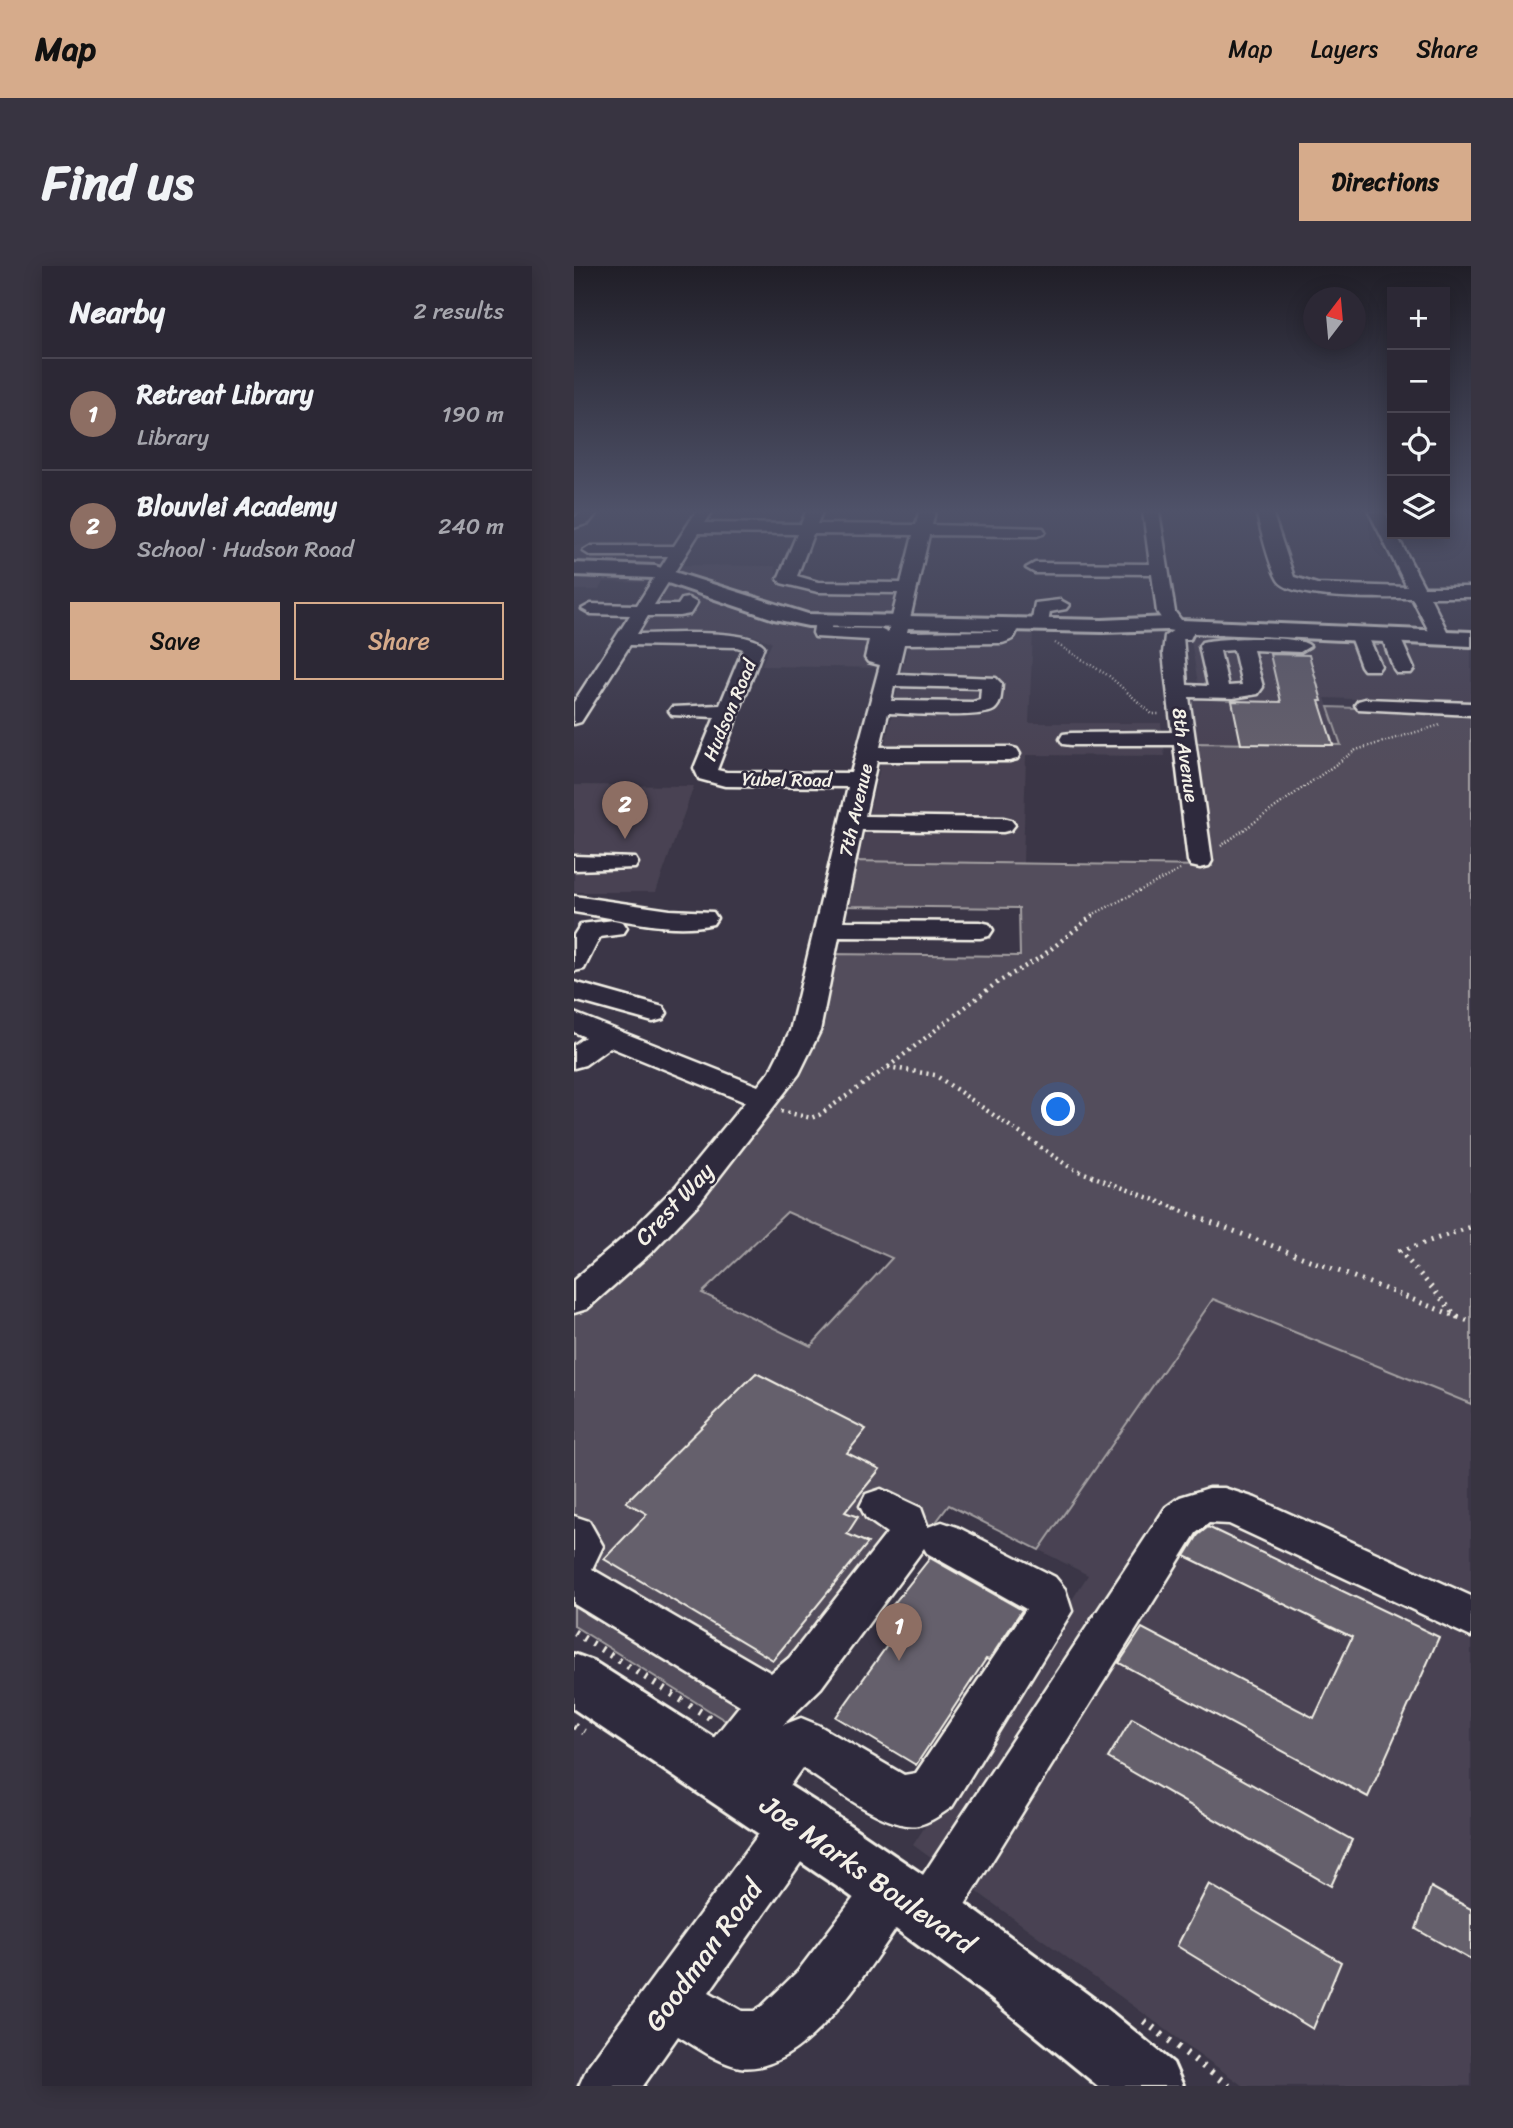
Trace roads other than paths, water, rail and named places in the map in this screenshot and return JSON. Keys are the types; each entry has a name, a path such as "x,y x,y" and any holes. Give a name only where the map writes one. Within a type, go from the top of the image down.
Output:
{"main road":[{"path":"731,597 788,616 824,621 893,650 1009,625 1102,626 1242,637 1358,634 1471,639"},
{"name":"Joe Marks Boulevard","path":"574,1679 911,1900 1037,1994 1150,2086"}],"street":[{"path":"574,718 622,639 629,605 638,597"},
{"name":"7th Avenue","path":"764,1099 789,1065 805,1031 907,597"},
{"name":"8th Avenue","path":"1163,597 1200,861"},
{"path":"1421,597 1441,637"},
{"path":"1427,611 1447,610 1443,598"},
{"path":"591,609 629,605 681,611 688,603"},
{"path":"1040,625 1041,607 1059,605"},
{"path":"824,621 821,633 880,635 875,659 893,650 992,684 990,702 986,706 879,707"},
{"path":"1358,634 1371,666"},
{"path":"1390,635 1404,669"},
{"path":"1178,691 1253,689 1242,637"},
{"path":"1219,691 1209,647 1214,644 1242,637 1300,646"},
{"name":"Hudson Road","path":"622,639 739,641 753,645 755,650 705,768 707,774 714,777"},
{"path":"1366,705 1467,709"},
{"path":"678,711 729,711"},
{"path":"1071,739 1183,727"},
{"path":"868,754 1009,754"},
{"name":"Yubel Road","path":"714,777 862,780"},
{"path":"852,823 1003,825"},
{"path":"574,863 626,863"},
{"path":"574,904 704,921"},
{"path":"574,963 590,930 614,928"},
{"path":"828,929 980,930"},
{"path":"574,991 653,1013"},
{"path":"574,1022 764,1099"},
{"path":"574,1059 606,1036"},
{"name":"Crest Way","path":"574,1300 642,1241 688,1194 764,1099"},
{"path":"670,2000 733,2037 744,2040 764,2036 792,2017 838,1964 911,1900 1181,1520 1195,1508 1219,1504 1240,1510 1471,1617"},
{"path":"756,1797 774,1700 805,1673 906,1541 909,1528 906,1521 881,1506"},
{"path":"574,1534 581,1546 574,1562"},
{"path":"756,1797 787,1748 801,1741 898,1799 917,1801 934,1790 1050,1611 1045,1596 1039,1591 942,1540"},
{"path":"574,1581 774,1700"},
{"name":"Goodman Road","path":"608,2086 670,2000 756,1797"}],"place":[{"name":"Blouvlei Academy","path":"625,839"},
{"name":"Retreat Library","path":"899,1661"}]}
